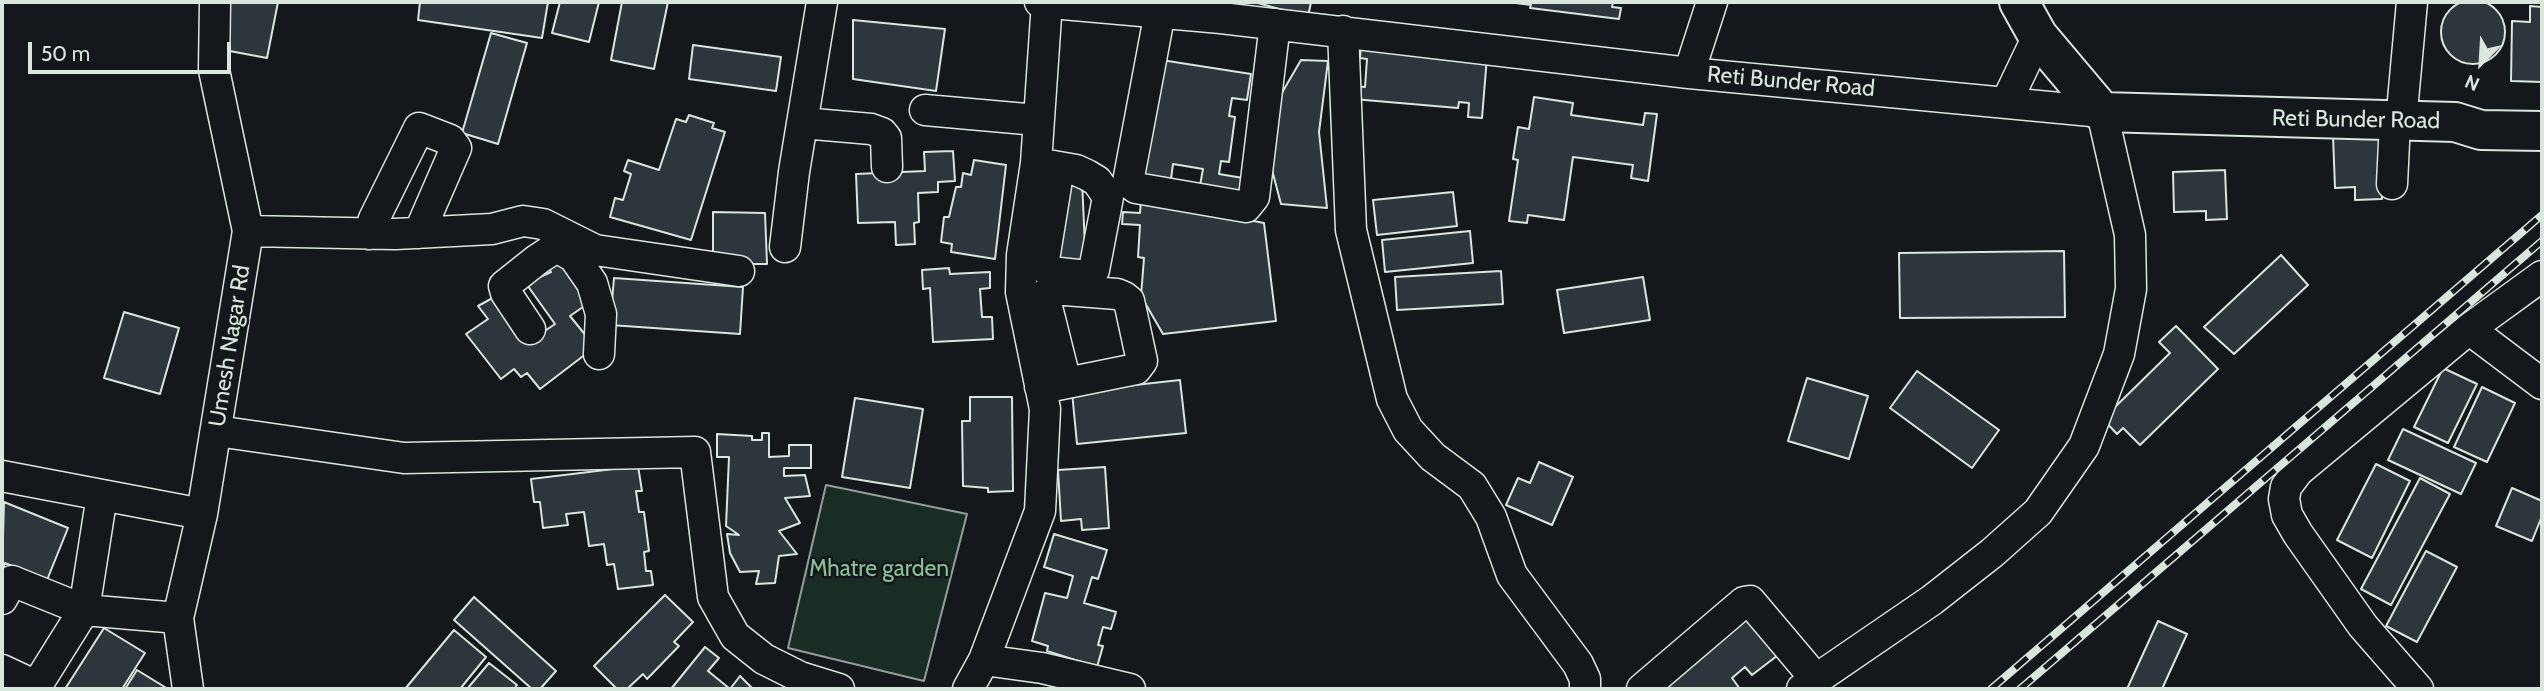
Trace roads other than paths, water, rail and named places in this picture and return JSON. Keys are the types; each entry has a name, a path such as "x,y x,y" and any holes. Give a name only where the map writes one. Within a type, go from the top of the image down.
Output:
{"main road":[{"path":"2019,2 2038,36 2102,112"},
{"name":"Reti Bunder Road","path":"2102,112 2455,122 2481,130 2542,131"},
{"path":"2455,122 2473,115 2542,116"}],"street":[{"name":"Umesh Nagar Rd","path":"188,689 178,618 202,514 248,231 214,70 215,2"},
{"path":"785,247 822,2"},
{"name":"Reti Bunder Road","path":"1040,2 1343,31 1689,73 2102,112"},
{"path":"968,689 984,660 1040,511 1045,453 1045,409 1053,385 1021,292 1022,255 1048,165 1037,120 1047,2"},
{"path":"1689,73 1712,2"},
{"path":"2392,184 2412,2"},
{"path":"1160,12 1126,177 1128,182 1136,188 1246,207 1254,197 1275,24"},
{"path":"1343,31 1351,230 1392,399 1408,430 1425,449 1472,486 1491,517 1512,575 1578,664 1585,679 1585,689"},
{"path":"2007,103 2038,36"},
{"path":"925,110 1037,120"},
{"path":"1642,689 1744,602 1750,601 1808,683 1933,600 2038,512 2084,446 2119,354 2131,289 2130,234 2102,112"},
{"path":"802,123 872,129 882,133 886,138 887,167"},
{"path":"369,234 419,128 450,140 456,148 419,233"},
{"path":"248,231 419,233 492,229 523,221 543,224 595,250 739,271"},
{"path":"523,221 540,264"},
{"path":"530,329 504,286 540,264 555,248 561,249 574,257 592,283 601,314 604,342 605,278 595,250"},
{"path":"2417,689 2363,626 2298,534 2287,515 2286,487 2298,471 2469,329 2542,276"},
{"path":"2469,329 2542,384"},
{"path":"217,431 404,458 695,452 713,597 735,636 764,659 800,677 839,689"},
{"path":"2,476 202,514"},
{"path":"2,670 34,685 39,682 84,610 102,495"},
{"path":"2,599 12,581 84,610 178,618"},
{"path":"984,660 1042,668 1130,689"}],"railway":[{"path":"1991,689 2542,215"},
{"path":"2020,689 2542,241"}],"park label":[{"name":"Mhatre garden","path":"879,569"}]}
